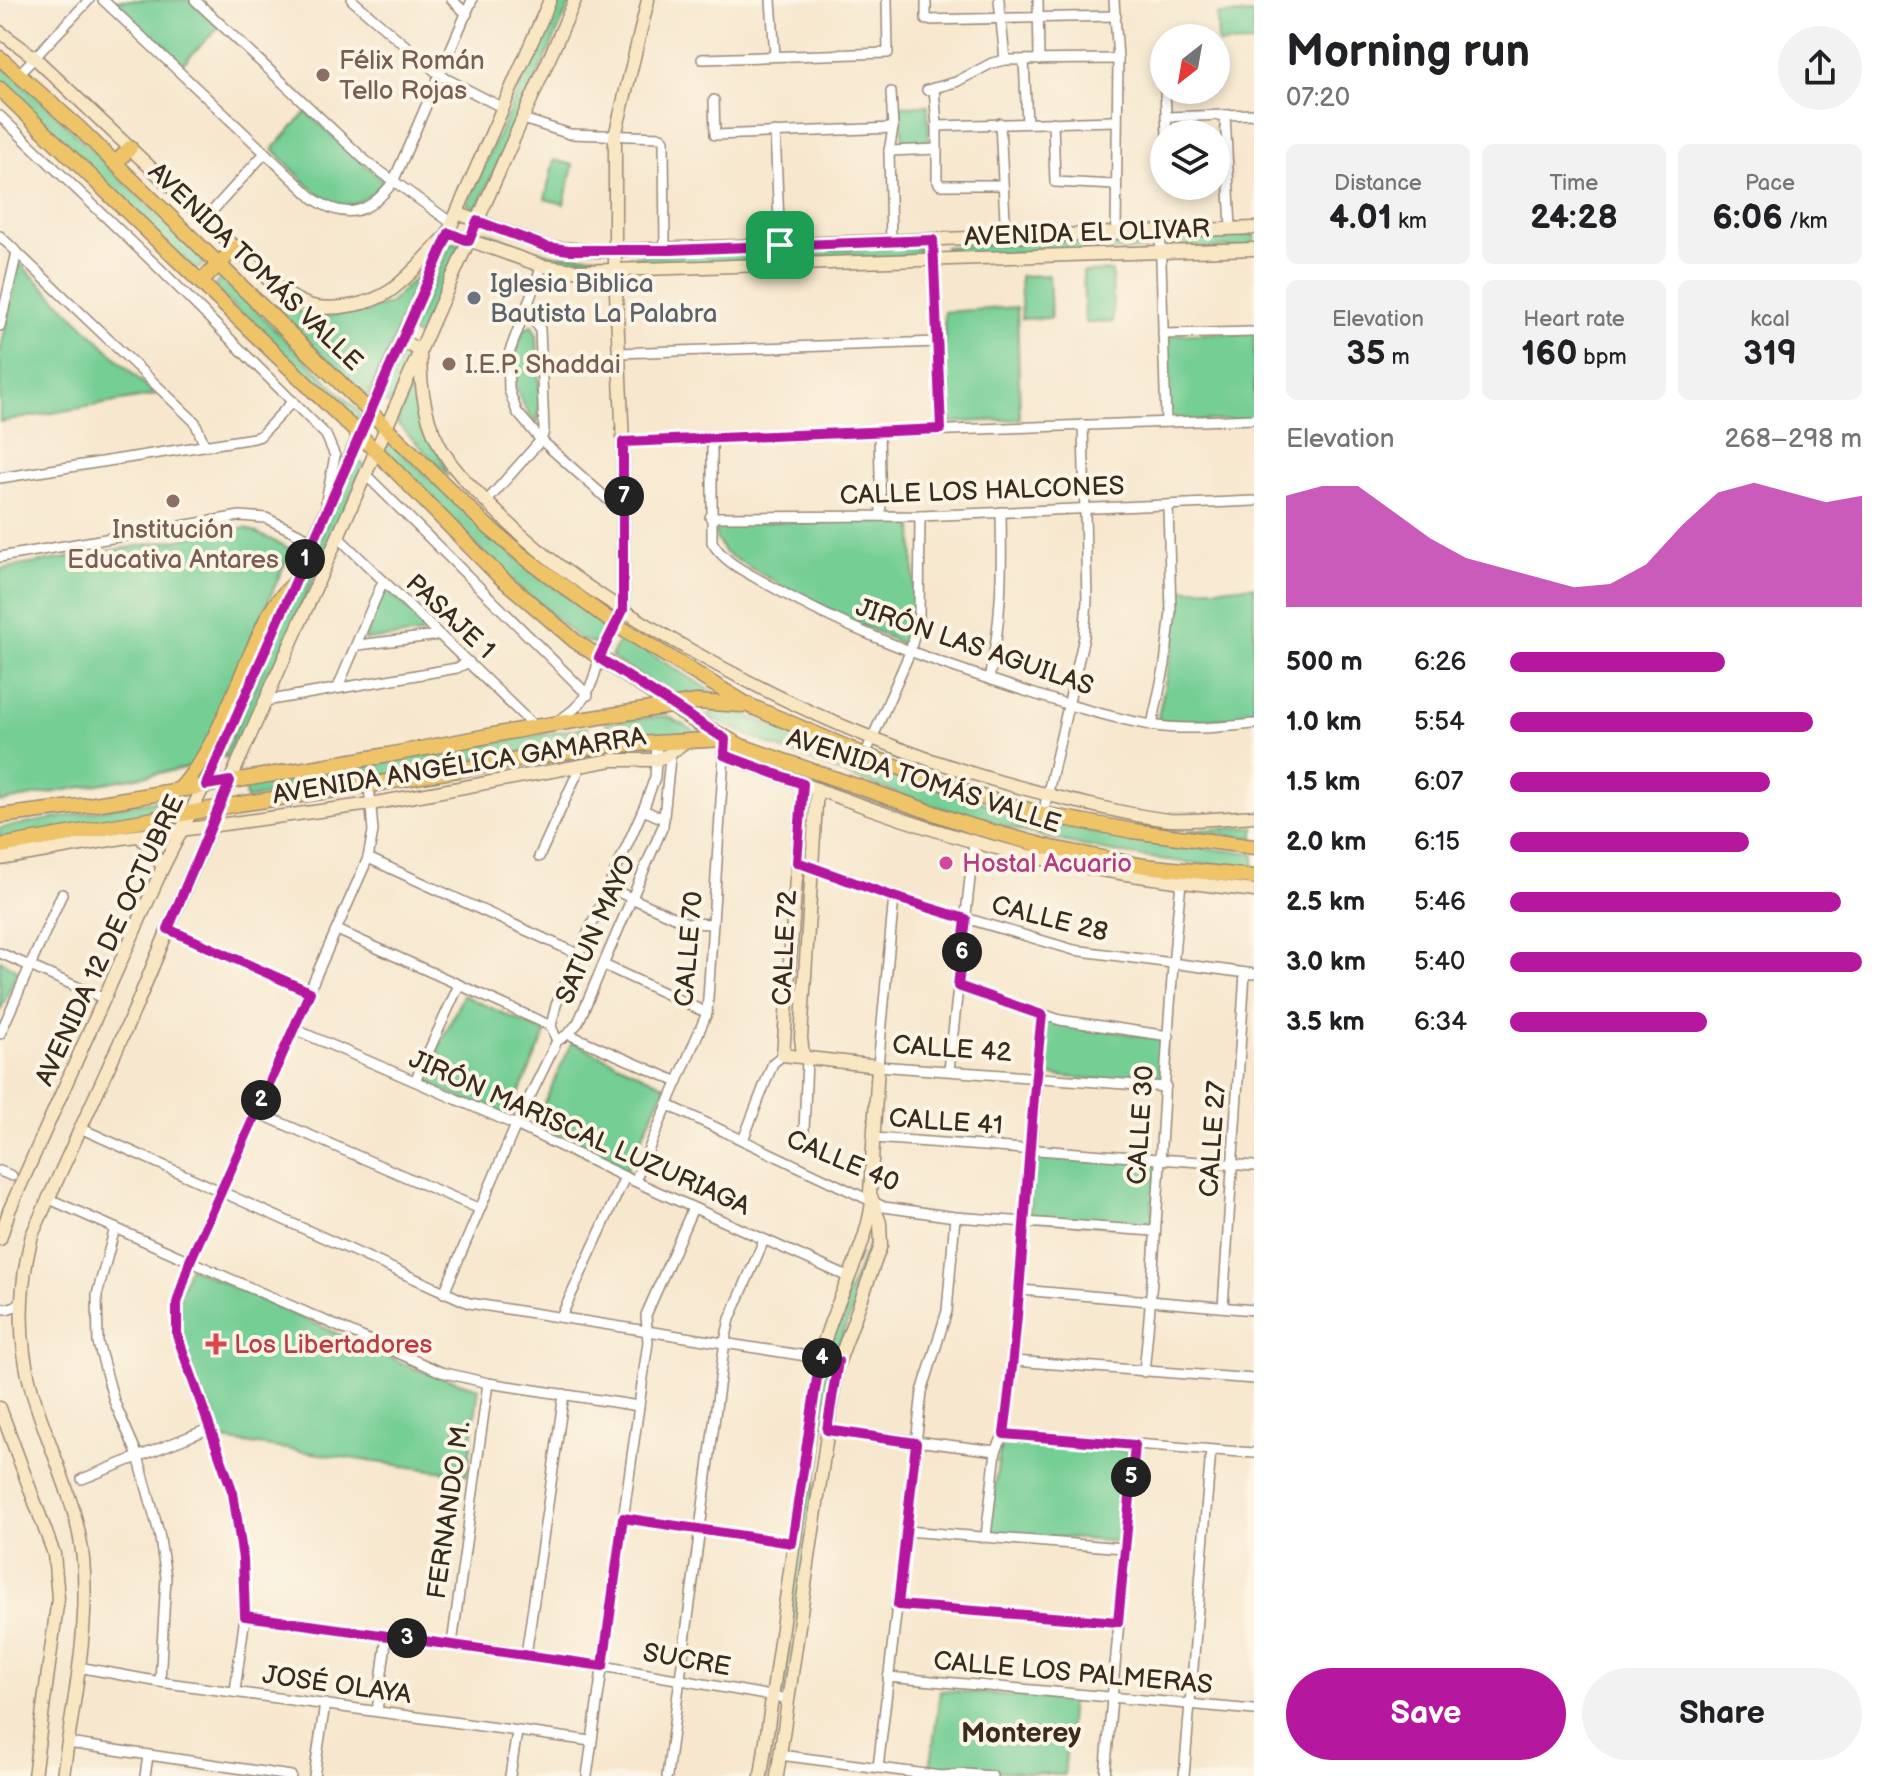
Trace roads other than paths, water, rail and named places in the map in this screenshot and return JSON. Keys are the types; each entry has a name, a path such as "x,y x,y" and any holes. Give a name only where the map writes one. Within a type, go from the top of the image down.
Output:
{"main road":[{"name":"AVENIDA 12 DE OCTUBRE","path":"0,1239 163,867 206,785 550,0"},
{"name":"AVENIDA 12 DE OCTUBRE","path":"63,1776 78,1667 83,1558 75,1516 32,1391 22,1337 24,1268 32,1235 134,1011 230,781 575,0"},
{"path":"599,658 623,610 623,442 614,251 615,136 648,0"},
{"name":"AVENIDA TOMÁS VALLE","path":"0,32 34,57 272,283 293,298 317,307 372,300 388,292 453,223"},
{"name":"AVENIDA TOMÁS VALLE","path":"0,58 116,163 437,478 523,556 616,625 748,705 865,755 984,798 1043,814 1133,831 1254,847"},
{"name":"AVENIDA TOMÁS VALLE","path":"0,89 375,450 530,604 599,658 725,739 971,826 1052,848 1144,866 1254,877"},
{"path":"116,163 130,148"},
{"name":"AVENIDA EL OLIVAR","path":"453,223 477,221 547,247 614,251 1254,228"},
{"name":"AVENIDA EL OLIVAR","path":"453,223 469,241 542,266 582,271 1254,249"},
{"path":"201,282 236,247"},
{"path":"401,341 420,350"},
{"name":"AVENIDA TOMÁS VALLE","path":"420,350 420,383 432,429 448,460 487,501 545,555 623,610 748,683 872,739 1001,784 1168,820 1254,816"},
{"path":"180,789 199,766 218,730 274,603 294,584"},
{"name":"AVENIDA ANGÉLICA GAMARRA","path":"0,816 89,805 696,702 748,705"},
{"path":"724,755 725,739"},
{"name":"AVENIDA ANGÉLICA GAMARRA","path":"0,846 220,807 369,785 725,739"},
{"name":"AVENIDA ANGÉLICA GAMARRA","path":"0,859 371,804 581,765 611,752 656,760 671,746"},
{"name":"AVENIDA TOMÁS VALLE","path":"724,755 817,789 1025,855 1181,883 1254,891"},
{"path":"783,1055 803,784"},
{"name":"CALLE 72","path":"807,1060 801,1048 801,1038 817,789"},
{"path":"140,836 163,867"},
{"path":"784,1035 801,1038"},
{"name":"CALLE 42","path":"783,1055 878,1066"},
{"path":"777,1776 838,1361 881,1245 880,1223 870,1185 878,1066"},
{"path":"761,1776 820,1358 833,1315 869,1223 872,1202"},
{"path":"0,1408 54,1554 58,1598 34,1776"}],"street":[{"path":"19,74 89,0"},
{"path":"103,0 314,199 337,211 362,210 381,197 393,182 472,0"},
{"path":"195,0 366,161 453,223"},
{"path":"352,0 441,76 503,108"},
{"path":"452,0 467,14"},
{"path":"771,0 775,56"},
{"path":"702,59 888,53 887,0"},
{"path":"926,0 926,20 1116,16"},
{"path":"999,0 1005,60"},
{"path":"1038,0 1039,60"},
{"path":"1114,0 1118,59 1116,232"},
{"path":"1002,185 940,185 937,180 937,126 931,89 956,82 992,63 1005,60 1118,59"},
{"path":"1024,60 1027,123"},
{"path":"891,92 891,242"},
{"path":"714,100 715,135 893,128"},
{"path":"1166,104 1166,120"},
{"path":"1166,117 1254,114"},
{"path":"1225,115 1231,228"},
{"path":"0,116 326,435 335,456 324,514"},
{"path":"523,119 570,134 661,137 664,140 665,250"},
{"path":"937,126 1115,121"},
{"path":"1053,122 1055,182 1115,185"},
{"path":"1000,123 1006,238"},
{"path":"775,132 780,245"},
{"path":"889,151 937,149"},
{"path":"205,219 265,153"},
{"path":"1160,230 1166,422"},
{"path":"0,236 195,422 205,446"},
{"path":"933,240 941,429"},
{"path":"0,326 17,252"},
{"path":"542,266 508,356 508,386 517,412 541,440 624,514"},
{"path":"487,501 541,440 544,431 540,329 534,321 524,317"},
{"path":"1163,334 1254,332"},
{"path":"618,353 939,342"},
{"path":"0,478 260,436 293,401"},
{"path":"623,442 1254,419"},
{"path":"1043,814 1084,637 1087,601 1083,425"},
{"path":"879,432 881,516"},
{"name":"JIRÓN LAS AGUILAS","path":"712,438 710,517 712,542 718,552 728,561 846,625 910,652 1069,705 1152,725 1179,728 1254,724"},
{"path":"365,474 588,695"},
{"name":"CALLE LOS HALCONES","path":"710,517 920,516 1254,501"},
{"path":"1152,725 1165,664 1171,612 1168,506"},
{"path":"989,679 1000,621 1003,580 1001,512"},
{"path":"0,557 240,516 266,518 313,541"},
{"path":"865,755 910,652 920,608 920,516"},
{"name":"PASAJE 1","path":"337,536 535,727"},
{"path":"338,687 383,581"},
{"path":"358,645 440,635"},
{"path":"553,724 568,715 588,695 599,658"},
{"path":"265,701 457,668 469,662"},
{"name":"SATUN MAYO","path":"444,1293 516,1125 557,1041 578,1023 634,898 664,819 671,746"},
{"name":"CALLE 70","path":"561,1317 668,1105 707,1013 724,755"},
{"path":"557,1041 551,1026 556,1005 643,810 655,777 656,760"},
{"path":"539,857 581,765"},
{"path":"235,1691 245,1616 243,1559 233,1493 177,1335 177,1303 190,1261 368,858 373,831 369,785"},
{"path":"643,810 664,819"},
{"path":"949,1070 974,841"},
{"path":"368,858 578,954"},
{"name":"CALLE 28","path":"797,862 894,897 1074,950 1250,974"},
{"name":"CALLE 30","path":"1144,1372 1166,1087 1172,964 1181,883"},
{"path":"607,887 687,923 713,924"},
{"path":"0,1034 62,894"},
{"path":"878,1066 894,897"},
{"path":"168,929 310,992"},
{"path":"337,930 551,1026"},
{"path":"0,953 105,999"},
{"path":"604,965 707,1013"},
{"name":"CALLE 27","path":"1223,1307 1232,1164 1250,974"},
{"path":"415,1081 459,985"},
{"path":"958,986 1042,1015 1169,1036"},
{"path":"986,1536 996,1451 1004,1434 1014,1361 1042,1015"},
{"name":"JIRÓN MARISCAL LUZURIAGA","path":"294,1029 516,1125 848,1277"},
{"path":"568,1034 678,1082"},
{"path":"743,1140 773,1063 783,1055"},
{"path":"804,1130 807,1060"},
{"name":"CALLE 42","path":"878,1066 1166,1087"},
{"name":"CALLE 40","path":"668,1105 884,1207 955,1217 1153,1231"},
{"path":"256,1112 480,1209"},
{"path":"80,1128 469,1303 838,1361"},
{"name":"CALLE 41","path":"874,1138 1254,1166"},
{"path":"0,1171 12,1176"},
{"path":"47,1198 422,1364 462,1378 639,1406"},
{"path":"587,1776 648,1342 646,1315 693,1208"},
{"path":"878,1768 922,1392 947,1311 955,1217"},
{"path":"115,1228 97,1295 98,1343 114,1401 138,1456 159,1533 166,1577 160,1682"},
{"path":"667,1776 725,1341 730,1319 764,1240"},
{"path":"1021,1290 1254,1310"},
{"path":"0,1308 21,1304"},
{"path":"1014,1361 1254,1379"},
{"name":"FERNANDO M.","path":"452,1644 488,1383"},
{"path":"526,1655 564,1394"},
{"path":"82,1479 211,1428"},
{"path":"827,1430 996,1451"},
{"path":"1004,1434 1254,1453"},
{"path":"1105,1776 1135,1445"},
{"path":"1184,1776 1211,1450"},
{"path":"623,1518 792,1543"},
{"path":"906,1531 1124,1548"},
{"path":"898,1605 1118,1622"},
{"name":"SUCRE","path":"245,1616 603,1666 788,1699"},
{"path":"377,1711 387,1635"},
{"name":"JOSÉ OLAYA","path":"78,1667 160,1682 591,1741"},
{"name":"CALLE LOS PALMERAS","path":"888,1677 1254,1710"},
{"path":"314,1776 325,1704"},
{"path":"510,1776 517,1732"},
{"path":"68,1743 222,1772 291,1776"},
{"path":"780,1755 941,1776 992,1776"},
{"path":"145,1776 148,1756"}],"place":[{"name":"Félix Román Tello Rojas","path":"323,75"},
{"name":"Iglesia Biblica Bautista La Palabra","path":"474,298"},
{"name":"I.E.P. Shaddai","path":"449,364"},
{"name":"Institución Educativa Antares","path":"173,501"},
{"name":"Hostal Acuario","path":"946,863"},
{"name":"Los Libertadores","path":"216,1344"}],"district":[{"name":"Monterey","path":"1021,1732"}]}
